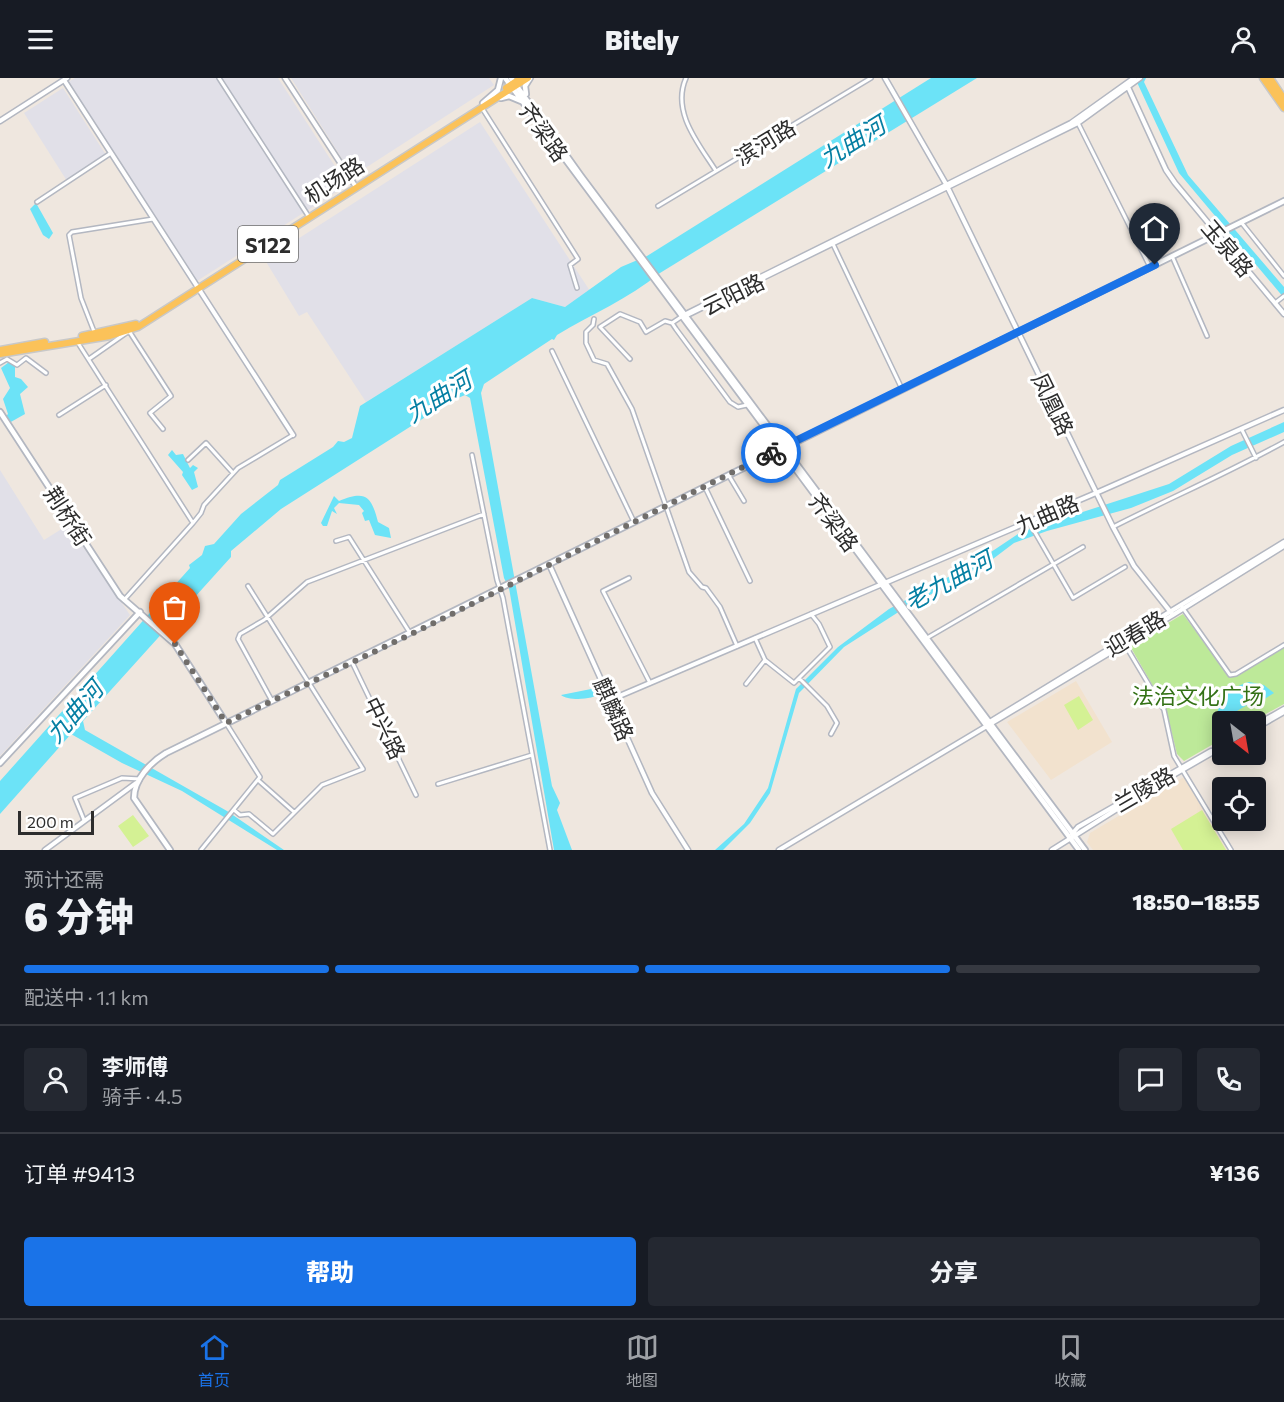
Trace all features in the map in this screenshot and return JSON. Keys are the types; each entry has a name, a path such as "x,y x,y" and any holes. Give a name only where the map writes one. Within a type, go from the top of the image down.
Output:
{"main road":[{"name":"齐梁路","path":"503,78 513,84 635,252 1072,836 1085,850"},
{"path":"483,105 498,90 503,78"},
{"name":"S122","path":"513,84 521,78"},
{"path":"483,105 509,96 527,103 525,86 529,78"},
{"name":"S122","path":"513,84 529,78"},
{"path":"1263,78 1284,108"},
{"path":"1270,78 1284,99"},
{"name":"机场路","path":"0,352 9,356 24,350 129,331 513,84"},
{"path":"170,850 134,798 140,779 150,764 166,753 1284,201"},
{"name":"机场路","path":"0,352 95,334 138,323 197,288"},
{"name":"荆桥街","path":"0,412 124,600 167,635 226,723"},
{"name":"齐梁路","path":"903,610 927,638 941,661"},
{"path":"0,763 142,614"},
{"name":"齐梁路","path":"1072,836 1079,850"}],"street":[{"path":"219,78 308,216"},
{"path":"285,78 355,186"},
{"path":"686,78 682,105 684,115 716,171"},
{"name":"滨河路","path":"658,206 871,78"},
{"name":"凤凰路","path":"885,78 947,185 1113,527 1134,566 1172,614"},
{"name":"云阳路","path":"684,316 1077,121 1134,79 1140,78"},
{"path":"0,121 66,79 153,219 293,435 233,473 124,600"},
{"name":"玉泉路","path":"1128,85 1166,170 1216,234 1277,302 1284,314"},
{"path":"483,105 578,259 570,265 577,288"},
{"path":"1077,121 1150,267"},
{"path":"327,142 333,138"},
{"path":"37,202 111,153"},
{"path":"95,334 81,298 69,235 72,232 153,219"},
{"path":"1239,223 1284,276"},
{"path":"832,242 902,389"},
{"path":"1172,256 1207,336"},
{"path":"1277,302 1284,296"},
{"path":"600,327 620,314 640,322 646,332 665,321 672,323 730,402 738,407 749,404"},
{"path":"672,323 684,316"},
{"path":"594,319 593,325 586,332 586,343 594,360 607,364 632,409 689,572 720,606 736,646"},
{"path":"593,325 600,327 630,359"},
{"path":"89,359 129,331 171,396 150,413 163,429"},
{"path":"77,341 192,523"},
{"path":"24,350 26,358 46,374"},
{"path":"552,351 634,522"},
{"path":"0,363 9,356 17,365 26,358"},
{"path":"59,415 105,385"},
{"name":"九曲路","path":"610,700 1029,522 1284,410"},
{"path":"1242,430 1256,458"},
{"path":"1113,527 1256,458 1284,442"},
{"path":"188,460 206,443 233,473"},
{"path":"472,455 502,587 550,850"},
{"path":"729,476 744,501"},
{"path":"705,488 750,580"},
{"path":"272,700 238,639 240,634 267,616 307,582 484,514"},
{"path":"1029,522 1073,598 1125,567"},
{"path":"336,541 349,537 410,633"},
{"name":"迎春路","path":"779,850 1172,614 1284,544"},
{"path":"927,638 1083,547"},
{"name":"麒麟路","path":"549,564 652,793 688,850"},
{"path":"629,578 603,591 650,683"},
{"path":"233,811 240,815 249,814 273,834 322,785 363,768 248,586"},
{"path":"1182,607 1230,675 1236,674 1284,645"},
{"path":"755,638 765,660 794,683 830,647 819,624 811,614"},
{"path":"1123,642 1164,710 1174,756 1231,850"},
{"path":"746,684 765,660"},
{"name":"中兴路","path":"352,662 416,795"},
{"path":"800,679 827,706 837,723 831,734"},
{"path":"1266,721 1284,710"},
{"path":"201,850 259,781 259,774 226,723"},
{"name":"兰陵路","path":"1052,850 1212,752"},
{"path":"438,784 532,755"},
{"path":"85,821 75,798 122,778 140,779"},
{"path":"45,850 52,848 140,779"},
{"path":"259,781 294,812"},
{"path":"127,790 134,798"}],"shaded area":[{"path":"75,78 278,78 347,185 197,281 68,82"},
{"path":"291,78 489,78 494,85 353,176"},
{"path":"63,88 106,155 67,181 24,113"},
{"path":"480,122 590,291 565,307 532,298 366,402 307,312 299,316 265,260"},
{"path":"0,470 44,540 68,525 130,615 0,756"},
{"path":"1076,681 1112,742 1051,780 1007,722"},
{"path":"1184,777 1212,825 1212,831 1216,831 1227,850 1093,850 1087,842 1090,833"}],"green space":[{"name":"法治文化广场","path":"1183,614 1229,676 1237,675 1284,647 1284,704 1266,714 1266,711 1212,711 1212,745 1184,761 1177,754 1166,709 1130,646"},
{"path":"1079,696 1093,720 1078,730 1064,705"},
{"path":"1202,810 1212,827 1212,831 1215,831 1226,850 1183,850 1171,829"},
{"path":"133,815 149,836 133,847 118,826"}],"water":[{"name":"九曲河","path":"931,78 977,78 660,273 635,291 557,335 554,340 552,339 484,384 481,393 552,786 560,803 557,810 572,850 554,850 509,588 504,578 470,398 465,395 449,402 430,417 427,416 281,509 231,551 231,557 83,721 85,730 227,811 284,850 277,850 182,791 122,763 71,734 0,814 0,781 190,568 189,565 202,555 205,546 214,544 241,514 278,485 280,480 333,447 338,441 344,442 352,438 360,406 532,298 565,307 621,267 647,256"},
{"path":"1135,78 1146,78 1144,82 1188,175 1284,287 1284,298 1179,173"},
{"path":"36,203 53,233 49,239 43,235 30,209"},
{"path":"9,362 15,367 15,377 21,379 28,387 20,394 25,414 9,423 5,417 8,414 3,399 10,388 1,368"},
{"name":"老九曲河","path":"1284,422 1284,432 1232,455 1173,491 1131,508 1047,531 1014,543 973,574 911,604 844,647 799,693 770,793 750,823 723,850 715,850 744,824 768,788 796,689 838,647 889,609 961,572 1021,532 1169,484 1231,446"},
{"path":"172,450 176,455 183,454 190,468 193,465 198,468 194,472 198,487 192,490 182,475 183,472 168,455"},
{"path":"334,496 339,501 355,496 365,497 369,500 378,522 389,528 391,538 375,535 369,520 365,521 362,513 364,511 359,505 339,503 334,508 337,514 332,511 327,526 323,526 321,523"},
{"path":"1249,682 1264,685 1274,693 1263,700 1261,697 1237,711 1218,711 1229,692"},
{"path":"596,688 600,693 587,698 575,699 561,695"}],"way so far":[{"path":"175,644 226,723 434,623 771,453"}],"route":[{"path":"771,453 1155,265"}]}
